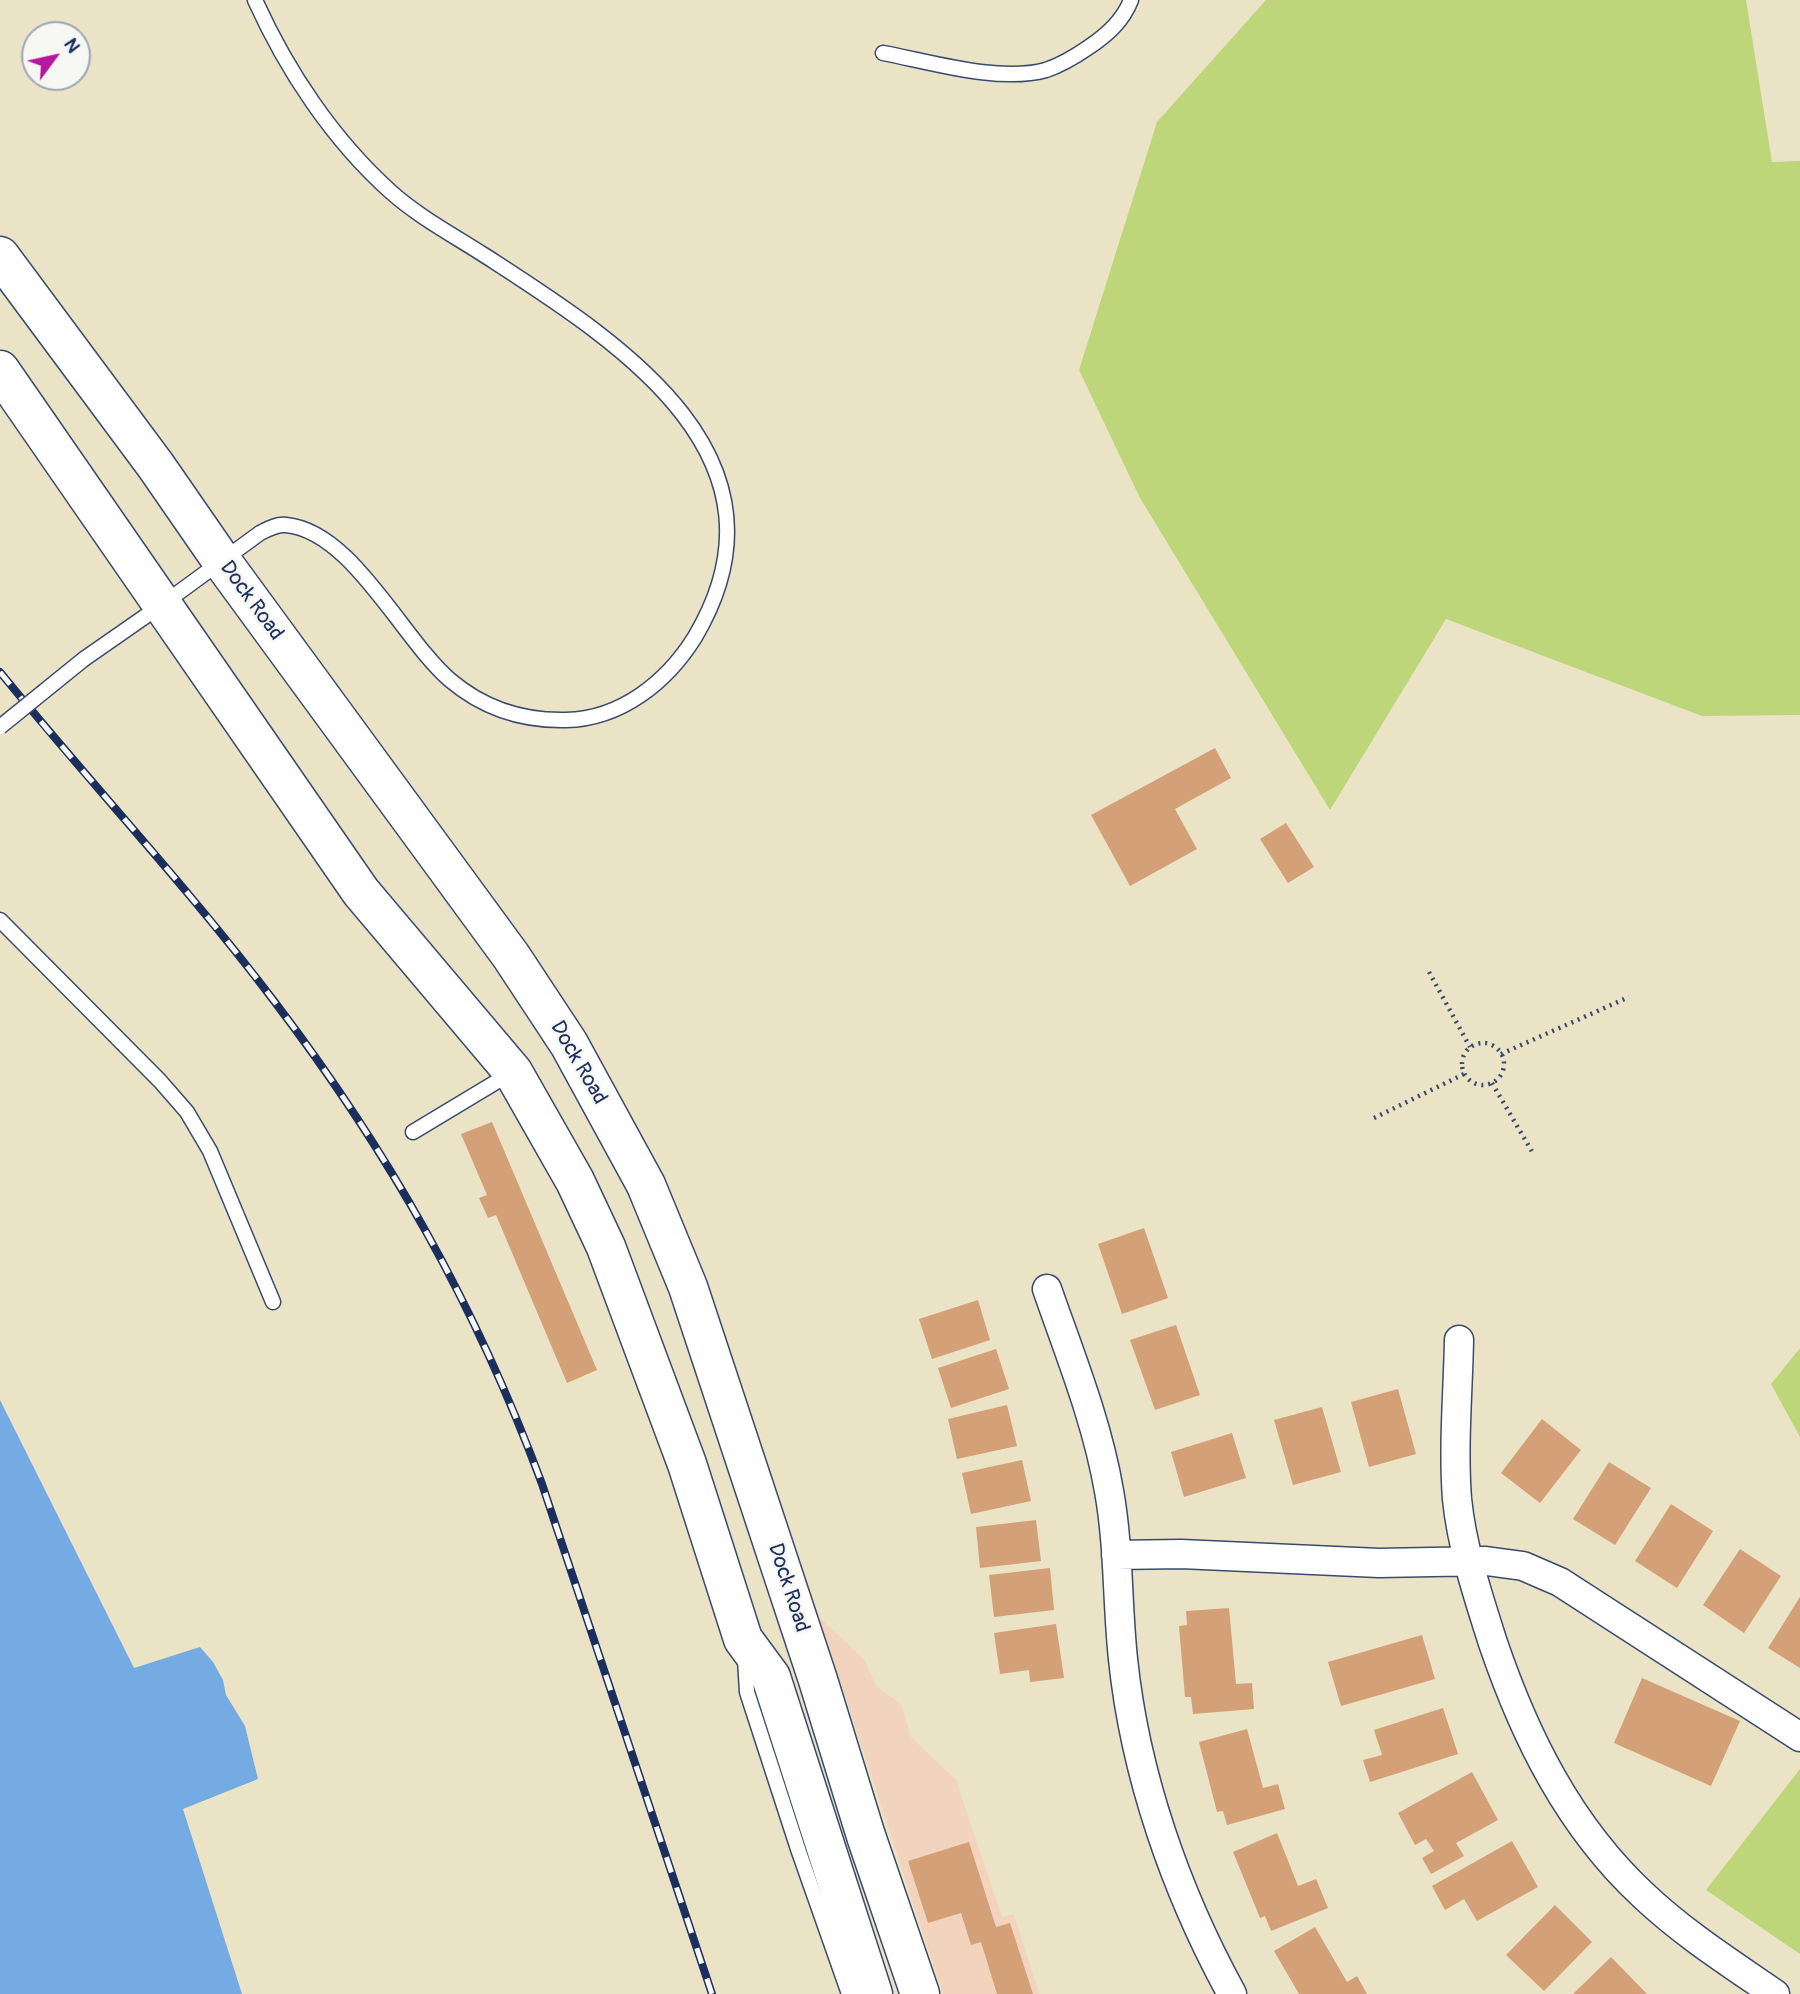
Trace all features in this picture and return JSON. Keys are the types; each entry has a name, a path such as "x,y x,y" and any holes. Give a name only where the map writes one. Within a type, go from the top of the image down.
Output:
{"main road":[{"name":"Dock Road","path":"0,256 156,466 221,561 510,956 569,1044 646,1185 688,1287 920,1994"},
{"path":"0,370 361,892 513,1072 575,1181 607,1247 687,1464 743,1639 771,1677 873,1994"}],"street":[{"path":"1047,1289 1089,1411 1103,1461 1114,1524 1123,1660 1141,1761 1171,1859 1189,1906 1232,1994"},
{"path":"1459,1340 1456,1476 1460,1522 1469,1561 1512,1697 1549,1775 1570,1810 1642,1895 1700,1942 1775,1994"},
{"path":"1116,1555 1380,1563 1469,1561 1523,1566 1560,1582 1800,1737"}],"lane":[{"path":"0,727 84,659 260,533 275,526 305,529 351,562 438,669 475,698 494,708 521,716 576,720 598,716 638,697 663,678 685,653 709,609 724,557 727,531 725,504 718,476 689,421 670,397 624,353 587,324 393,194 364,166 313,103 288,64 255,0"},
{"path":"883,53 993,74 1033,73 1067,60 1101,39 1121,19 1131,0"},
{"path":"0,920 160,1081 187,1112 210,1152 273,1302"},
{"path":"413,1132 513,1072"},
{"path":"743,1639 747,1692 849,1994"}],"path":[{"path":"1429,972 1470,1047"},
{"path":"1501,1054 1629,997"},
{"path":"1484,1043 1501,1054 1504,1068 1492,1083 1473,1083 1464,1074 1462,1059 1470,1047 1484,1043"},
{"path":"1374,1118 1464,1074"},
{"path":"1492,1083 1534,1156"}],"shaded area":[{"path":"819,1617 863,1658 877,1687 901,1704 911,1737 956,1780 1002,1917 1014,1914 1039,1994 943,1994"}],"green space":[{"path":"1266,0 1746,0 1772,162 1800,161 1800,715 1702,716 1446,619 1330,810 1140,498 1079,370 1157,122"},
{"path":"1800,1348 1800,1437 1771,1384"},
{"path":"1800,1769 1800,1954 1706,1890"}],"water":[{"path":"0,1400 134,1668 200,1647 213,1662 223,1680 226,1695 245,1726 258,1779 183,1809 242,1994 0,1994"}],"building":[{"path":"1215,748 1231,778 1175,809 1197,849 1130,886 1091,815"},
{"path":"1286,823 1314,867 1288,883 1260,839"},
{"path":"492,1122 597,1370 567,1383 496,1215 488,1218 479,1198 487,1195 461,1134"},
{"path":"1144,1228 1168,1298 1122,1314 1098,1244"},
{"path":"978,1300 990,1340 932,1359 919,1319"},
{"path":"1176,1325 1200,1395 1155,1410 1130,1340"},
{"path":"996,1349 1009,1389 951,1408 938,1368"},
{"path":"1398,1389 1416,1454 1369,1467 1351,1402"},
{"path":"1007,1405 1017,1446 957,1459 948,1419"},
{"path":"1322,1407 1341,1472 1293,1485 1274,1420"},
{"path":"1542,1419 1581,1450 1540,1503 1501,1473"},
{"path":"1232,1433 1246,1478 1184,1497 1171,1452"},
{"path":"1022,1460 1031,1501 971,1514 962,1473"},
{"path":"1609,1462 1651,1488 1615,1545 1573,1519"},
{"path":"1671,1504 1713,1531 1677,1588 1635,1561"},
{"path":"1036,1520 1041,1561 980,1568 976,1527"},
{"path":"1740,1549 1781,1576 1744,1633 1703,1605"},
{"path":"1050,1568 1054,1610 994,1617 989,1575"},
{"path":"1800,1597 1800,1668 1768,1648"},
{"path":"1229,1608 1236,1684 1252,1683 1254,1709 1193,1714 1191,1697 1185,1697 1179,1626 1187,1625 1186,1611"},
{"path":"1056,1624 1064,1678 1030,1682 1029,1670 1000,1674 994,1633"},
{"path":"1422,1635 1435,1679 1341,1706 1328,1662"},
{"path":"1642,1678 1740,1721 1711,1786 1614,1743"},
{"path":"1443,1708 1458,1754 1370,1782 1363,1760 1382,1755 1374,1730"},
{"path":"1247,1729 1263,1788 1278,1784 1285,1809 1227,1825 1223,1811 1217,1812 1199,1742"},
{"path":"1472,1772 1498,1820 1456,1843 1464,1856 1431,1874 1422,1858 1434,1851 1426,1839 1415,1845 1398,1813"},
{"path":"1277,1833 1298,1886 1316,1879 1328,1908 1271,1931 1265,1916 1260,1918 1233,1852"},
{"path":"1512,1841 1538,1887 1477,1921 1464,1899 1445,1910 1432,1886"},
{"path":"969,1842 996,1927 1010,1923 1033,1994 997,1994 981,1942 971,1945 961,1913 928,1923 908,1861"},
{"path":"1555,1905 1592,1942 1544,1991 1506,1955"},
{"path":"1315,1927 1347,1982 1357,1976 1367,1994 1299,1994 1274,1951"},
{"path":"1611,1957 1647,1994 1573,1994"}],"railway":[{"path":"0,672 208,917 274,1001 316,1058 392,1173 459,1293 516,1418 542,1484 712,1994"}]}
